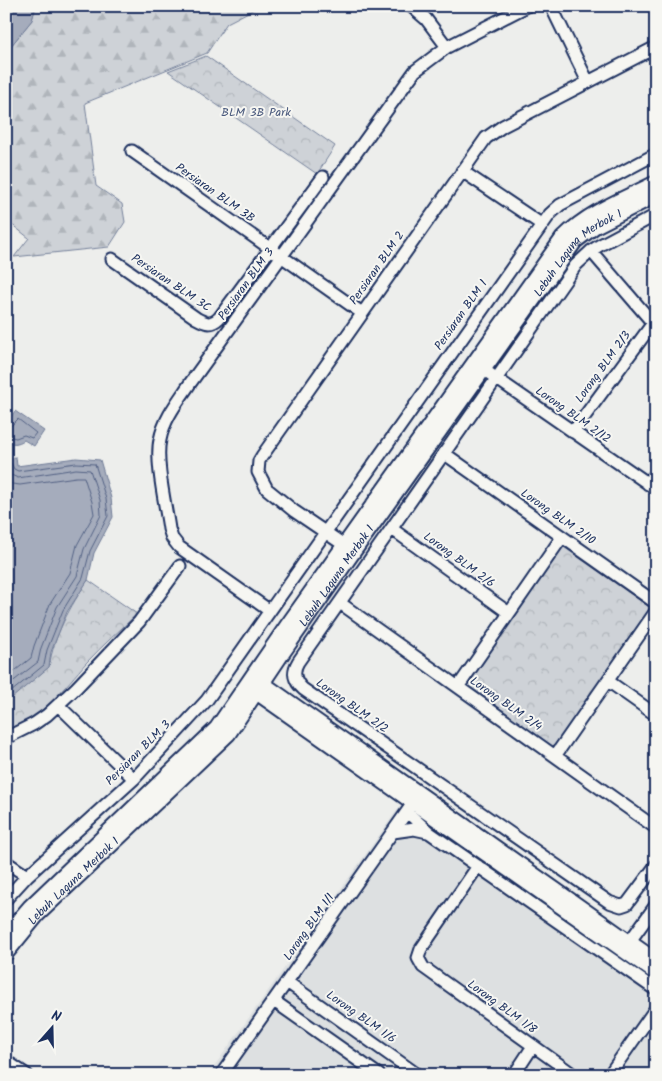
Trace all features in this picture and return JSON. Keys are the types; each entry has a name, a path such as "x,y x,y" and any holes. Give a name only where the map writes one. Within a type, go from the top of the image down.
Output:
{"street":[{"path":"411,6 426,19 448,47"},
{"name":"Persiaran BLM 3","path":"270,611 179,547 172,538 169,529 158,449 164,427 175,407 415,71 448,47 527,6"},
{"path":"551,6 588,82"},
{"name":"Persiaran BLM 2","path":"349,549 271,494 262,482 258,472 262,456 486,138 493,132 656,47"},
{"name":"Persiaran BLM 3B","path":"132,150 362,313"},
{"name":"Persiaran BLM 1","path":"325,532 554,209 656,154"},
{"path":"462,171 542,224"},
{"path":"270,249 323,177"},
{"name":"Lebuh Laguna Merbok 1","path":"6,935 30,907 212,734 254,684 479,366 563,238 590,216 656,183"},
{"name":"Lebuh Laguna Merbok 1","path":"479,366 575,241 594,226 656,195"},
{"name":"Lorong BLM 2/2","path":"656,215 591,251 576,265 295,667 294,676 303,689 609,902 621,906 627,904 656,865"},
{"name":"Persiaran BLM 3C","path":"112,259 207,324 219,318 270,249"},
{"path":"591,251 654,320"},
{"name":"Lorong BLM 2/3","path":"573,432 654,320"},
{"name":"Lorong BLM 2/12","path":"479,366 652,487"},
{"name":"Lorong BLM 2/10","path":"445,454 656,603"},
{"path":"652,487 656,473"},
{"name":"Lorong BLM 2/6","path":"392,529 509,612"},
{"name":"Persiaran BLM 3","path":"6,899 27,876 134,779 207,700 325,532"},
{"path":"458,687 562,537"},
{"path":"6,738 34,724 58,705 139,622 180,566"},
{"name":"Lorong BLM 2/4","path":"340,603 656,828"},
{"path":"556,756 656,612"},
{"path":"608,681 656,715"},
{"path":"254,684 413,803 626,946 656,961"},
{"name":"Lebuh Laguna Merbok 1","path":"6,953 37,915 224,738 254,684"},
{"path":"58,705 134,779"},
{"path":"413,803 430,833"},
{"name":"Lorong BLM 1/1","path":"222,1075 413,803"},
{"path":"393,832 414,828 430,833 656,990"},
{"path":"6,862 27,876"},
{"name":"Lorong BLM 1/8","path":"478,866 421,950 418,958 423,967 574,1075"},
{"path":"626,946 656,905"},
{"path":"626,946 656,973"},
{"name":"Lorong BLM 1/6","path":"287,982 418,1075"},
{"path":"274,1001 379,1075"},
{"path":"609,1075 656,1008"},
{"path":"514,1075 533,1046"},
{"path":"6,1061 26,1075"}],"shaded area":[{"path":"403,802 656,981 656,1075 208,1075"}],"green space":[{"path":"36,6 260,6 227,23 207,53 85,103 96,186 122,204 125,222 109,247 14,257 29,238 6,220 6,52 32,20"},
{"name":"BLM 3B Park","path":"206,56 335,146 317,174 168,71"},
{"path":"561,545 652,609 556,749 465,684"},
{"path":"88,580 137,614 93,656 41,711 18,726 6,730 6,698 12,697 49,667 59,633 75,600"}],"water":[{"path":"6,6 36,6 32,20 6,52"},
{"path":"15,411 44,431 34,446 24,440 10,443 6,440 6,424"},
{"path":"6,451 7,458 16,457 17,466 76,458 100,460 111,498 113,517 94,553 88,580 67,612 51,652 49,667 12,698 6,698"}]}
